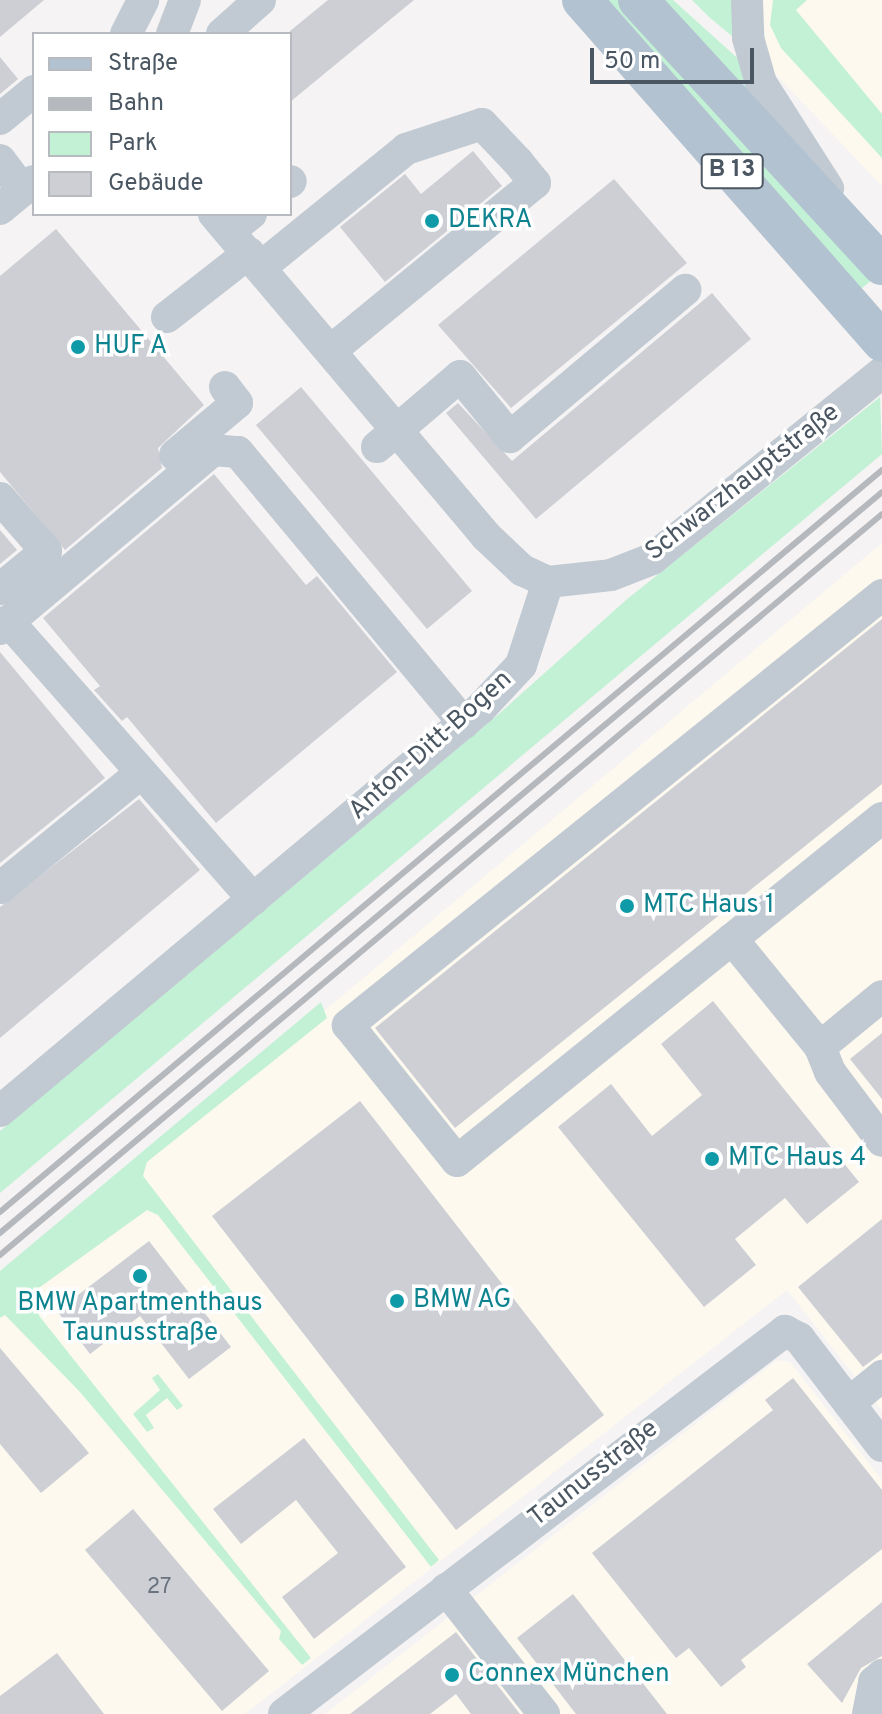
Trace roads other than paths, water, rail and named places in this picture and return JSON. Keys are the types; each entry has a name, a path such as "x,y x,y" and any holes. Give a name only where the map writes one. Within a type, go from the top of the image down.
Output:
{"main road":[{"name":"B 13","path":"582,0 882,342"},
{"name":"B 13","path":"638,0 882,265"}],"street":[{"path":"127,32 143,0"},
{"path":"173,32 185,0"},
{"path":"249,0 259,0"},
{"path":"224,32 259,0"},
{"path":"747,0 748,38 761,83 823,177 841,221"},
{"path":"0,119 32,93"},
{"path":"292,209 406,149 482,124 535,183 332,350"},
{"path":"0,160 19,194"},
{"path":"167,317 241,236 279,216"},
{"path":"241,236 332,350 387,438 522,570 548,582"},
{"path":"387,438 460,376 510,437 685,290"},
{"name":"Schwarzhauptstraße","path":"548,582 611,575 652,559 882,373"},
{"path":"0,498 52,559 237,403 225,387"},
{"path":"253,899 4,625 213,450 238,452 464,723"},
{"path":"0,589 46,551"},
{"name":"Anton-Ditt-Bogen","path":"0,1111 464,723 521,665 548,582"},
{"path":"882,595 348,1025 457,1161 715,968 732,939 882,818"},
{"path":"0,888 141,773"},
{"path":"732,939 820,1047 830,1072 882,1141"},
{"path":"820,1047 882,996"},
{"name":"Taunusstraße","path":"284,1714 777,1334 785,1331 799,1338 882,1446"},
{"path":"849,1403 882,1376"},
{"path":"446,1589 544,1714"},
{"path":"868,1714 874,1682 882,1675"}],"railway":[{"path":"0,1212 882,470"},
{"path":"0,1233 882,492"},
{"path":"0,1255 882,514"}],"place":[{"name":"DEKRA","path":"432,221"},
{"name":"HUF A","path":"78,347"},
{"name":"MTC Haus 1","path":"627,906"},
{"name":"MTC Haus 4","path":"712,1159"},
{"name":"BMW Apartmenthaus Taunusstraße","path":"140,1276"},
{"name":"BMW AG","path":"397,1301"},
{"name":"Connex München","path":"452,1675"}]}
